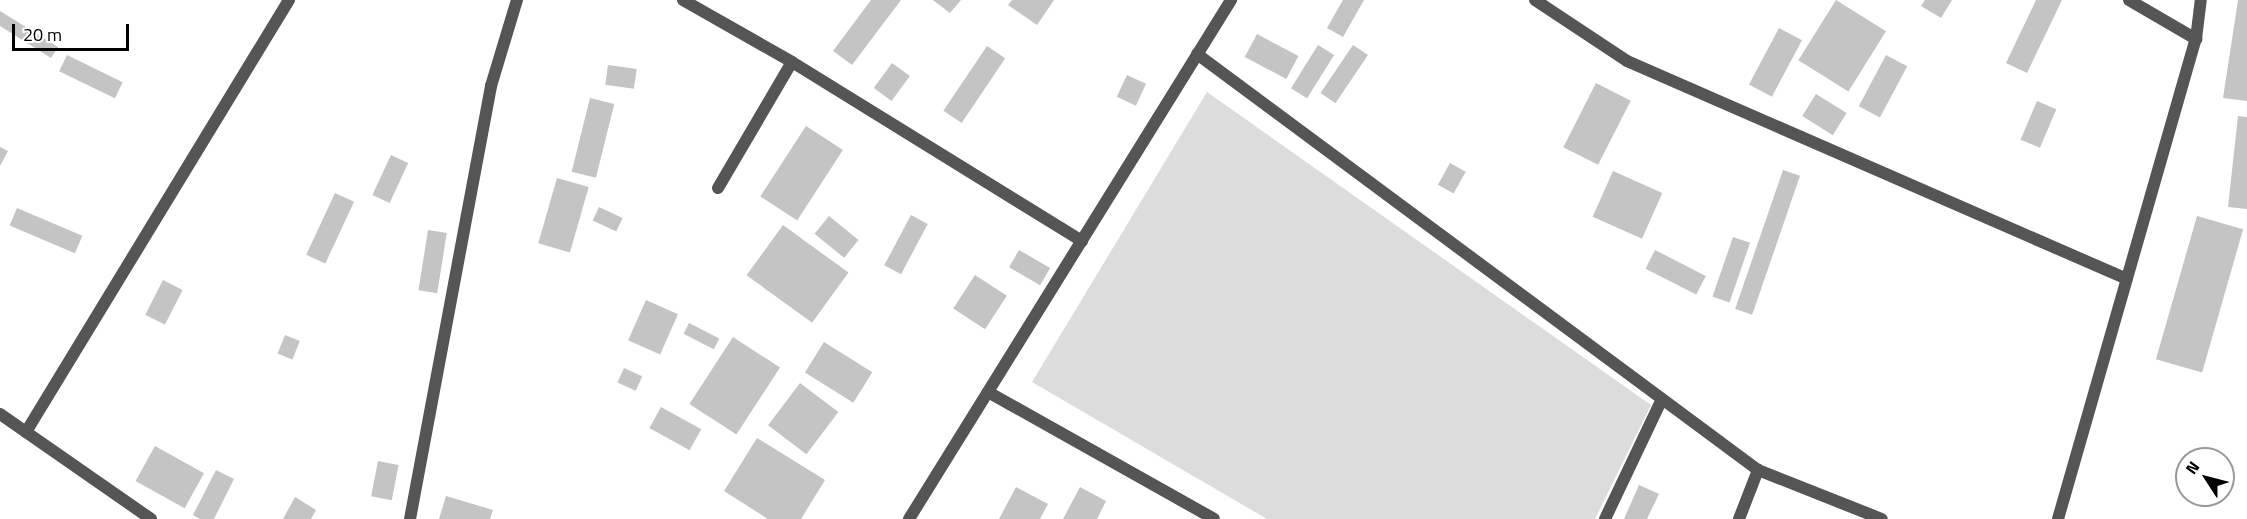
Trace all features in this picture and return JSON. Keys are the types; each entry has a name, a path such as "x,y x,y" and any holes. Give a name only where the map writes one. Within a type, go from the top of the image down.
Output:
{"street":[{"path":"26,432 289,0"},
{"path":"410,519 491,86 517,0"},
{"path":"683,0 792,62 1082,241"},
{"path":"909,519 1231,0"},
{"path":"1535,0 1627,61 2127,279"},
{"path":"2129,0 2196,39"},
{"path":"2058,519 2196,39 2201,0"},
{"path":"1197,54 1758,470 1882,519"},
{"path":"718,188 792,62"},
{"path":"988,392 1214,519"},
{"path":"1605,519 1662,399"},
{"path":"0,414 151,519"},
{"path":"1739,519 1758,470"}],"shaded area":[{"path":"1207,92 1651,405 1595,519 1267,519 1032,382"}],"building":[{"path":"871,0 901,0 852,65 833,51"},
{"path":"933,0 961,0 950,13"},
{"path":"1012,0 1054,0 1037,25 1008,5"},
{"path":"1343,0 1364,0 1343,37 1327,28"},
{"path":"1836,0 1886,31 1848,91 1798,60"},
{"path":"1925,0 1952,0 1941,18 1921,6"},
{"path":"2036,0 2062,0 2027,73 2006,63"},
{"path":"2238,0 2247,0 2247,101 2223,98"},
{"path":"0,11 58,47 51,58 0,26"},
{"path":"1779,28 1802,40 1772,97 1749,85"},
{"path":"1257,34 1298,56 1286,79 1245,57"},
{"path":"1318,45 1334,55 1307,98 1291,88"},
{"path":"1353,45 1368,55 1335,103 1321,93"},
{"path":"987,46 1005,58 962,123 943,111"},
{"path":"67,55 123,82 115,98 59,71"},
{"path":"1886,55 1907,66 1880,117 1859,106"},
{"path":"892,63 910,76 892,101 874,88"},
{"path":"608,65 637,69 634,89 605,85"},
{"path":"1127,75 1146,84 1136,106 1117,97"},
{"path":"1596,83 1631,101 1598,165 1563,147"},
{"path":"1816,94 1847,113 1833,135 1802,116"},
{"path":"590,98 614,104 596,178 572,172"},
{"path":"2037,101 2056,109 2040,148 2021,140"},
{"path":"2238,116 2247,117 2247,209 2228,207"},
{"path":"806,126 843,150 797,220 760,196"},
{"path":"0,147 8,151 0,166"},
{"path":"391,155 408,163 390,203 372,195"},
{"path":"1450,163 1466,172 1454,194 1438,185"},
{"path":"1783,170 1800,176 1752,315 1735,309"},
{"path":"1613,171 1662,193 1642,239 1593,217"},
{"path":"557,178 589,187 570,252 538,243"},
{"path":"335,193 354,202 325,264 306,255"},
{"path":"599,207 623,218 616,232 593,221"},
{"path":"17,208 82,236 75,253 10,225"},
{"path":"911,215 928,224 901,274 884,265"},
{"path":"829,216 859,240 844,258 815,234"},
{"path":"2197,216 2243,229 2202,372 2156,359"},
{"path":"783,225 849,273 812,323 747,275"},
{"path":"428,230 447,233 437,293 418,290"},
{"path":"1733,237 1750,243 1730,302 1712,297"},
{"path":"1019,250 1050,268 1040,285 1009,267"},
{"path":"1655,250 1706,276 1696,295 1645,269"},
{"path":"975,275 1007,296 985,329 953,309"},
{"path":"163,280 183,290 165,325 145,315"},
{"path":"646,300 678,314 660,354 628,340"},
{"path":"689,323 719,338 714,349 684,334"},
{"path":"285,335 300,341 292,360 278,354"},
{"path":"733,337 780,367 736,435 689,404"},
{"path":"824,342 872,372 853,403 805,373"},
{"path":"624,368 642,376 636,391 617,383"},
{"path":"800,383 838,412 806,454 768,425"},
{"path":"661,407 701,429 690,450 649,428"},
{"path":"757,438 825,480 801,519 768,519 724,491"},
{"path":"155,446 204,473 185,508 136,481"},
{"path":"378,461 399,465 392,500 371,496"},
{"path":"216,470 234,479 214,519 200,519 193,515"},
{"path":"1639,485 1659,494 1647,519 1624,519"},
{"path":"1016,487 1048,504 1040,519 999,519"},
{"path":"1080,487 1106,501 1097,519 1063,519"},
{"path":"446,496 493,510 490,519 439,519"},
{"path":"295,497 316,510 311,519 283,519"}]}
